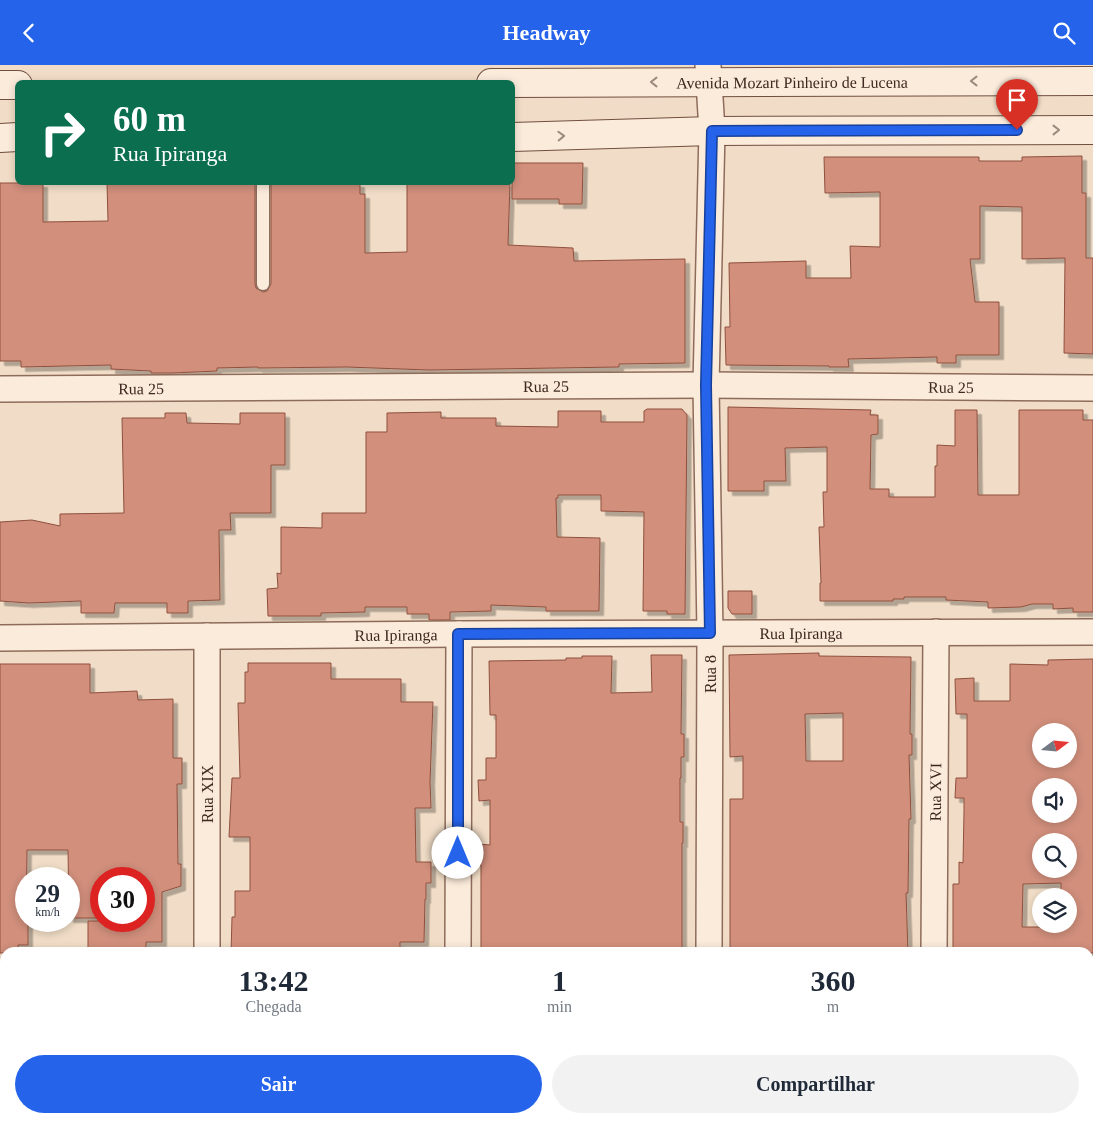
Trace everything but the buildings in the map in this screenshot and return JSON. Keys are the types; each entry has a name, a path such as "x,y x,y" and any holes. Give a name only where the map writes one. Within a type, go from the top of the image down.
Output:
{"main road":[{"name":"Avenida Mozart Pinheiro de Lucena","path":"515,82 708,73 1093,81"},
{"path":"0,85 15,85"},
{"path":"515,137 712,131 1093,130"},
{"path":"0,138 15,137"}],"street":[{"name":"Rua 8","path":"708,73 712,131 706,385 710,633 709,947"},
{"name":"Rua 25","path":"0,389 706,385 1093,388"},
{"name":"Rua XVI","path":"934,947 936,632"},
{"name":"Rua Ipiranga","path":"0,639 458,634 1093,632"},
{"path":"458,634 458,947"},
{"name":"Rua XIX","path":"206,947 207,636"}],"lane":[{"path":"263,185 263,284"}],"route":[{"path":"458,853 458,634 710,633 706,385 712,131 1017,130"}]}
